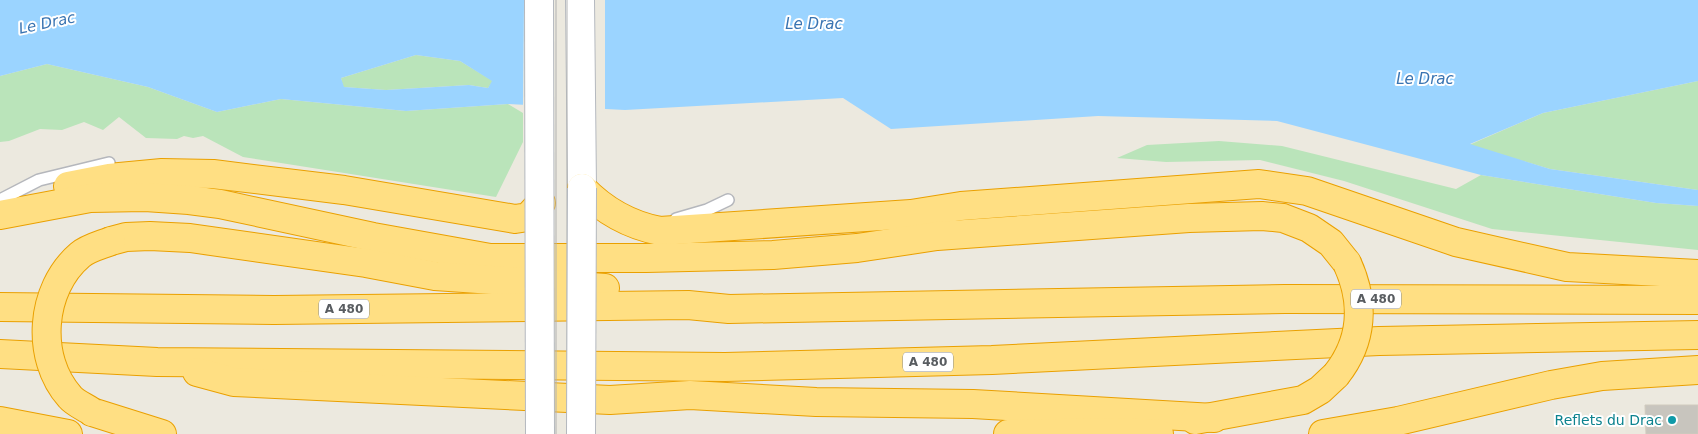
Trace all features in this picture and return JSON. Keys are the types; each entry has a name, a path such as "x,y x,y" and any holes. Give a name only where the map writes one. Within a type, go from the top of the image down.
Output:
{"highway":[{"path":"0,202 53,188 109,178 162,173 213,174 344,190 503,219 532,210"},
{"path":"911,214 961,206 1259,184 1308,191 1456,242 1567,267 1698,274"},
{"path":"582,188 605,209 646,228 678,230 911,214 1189,218"},
{"path":"0,215 90,198 145,197 189,200 220,204 373,237 490,258 646,258 773,255 857,248 937,236 1230,216 1283,218 1309,228 1331,243 1346,263 1354,280 1359,298 1360,321 1355,342 1336,375 1320,390 1303,400 1214,418 1116,432"},
{"path":"162,434 92,412 70,398 57,378 48,355 46,331 50,307 56,288 66,270 80,254 126,237 190,238 366,263 435,276 617,289 688,305"},
{"name":"A 480","path":"0,307 274,310 688,305 729,309 1285,299 1698,300"},
{"name":"A 480","path":"0,354 157,362 725,367 992,360 1379,341 1698,335"},
{"path":"157,362 234,382 610,400 690,395 816,402 973,404 1214,418"},
{"path":"1324,434 1398,421 1551,385 1602,376 1698,370"},
{"path":"0,421 68,434"},
{"path":"1008,434 1116,432 1159,434"}],"main road":[{"path":"539,0 532,210 540,434"},
{"path":"580,0 582,188 581,434"}],"lane":[{"path":"0,202 39,180 109,163"},
{"path":"646,228 707,210 728,200"}],"green space":[{"path":"416,55 460,61 493,81 488,88 469,85 386,90 343,87 341,78"},
{"path":"47,64 148,87 217,112 281,99 406,111 508,104 523,113 523,142 496,197 243,157 203,136 193,138 184,136 177,139 146,138 119,117 103,130 84,122 62,130 40,129 9,141 0,142 0,76"},
{"path":"1698,81 1698,190 1550,169 1469,145 1543,113"},
{"path":"1219,141 1282,146 1456,189 1481,175 1656,203 1698,206 1698,250 1492,229 1344,181 1260,160 1166,162 1117,158 1147,145"}],"water":[{"name":"Le Drac","path":"0,0 1698,0 1698,81 1543,113 1470,144 1550,169 1698,190 1698,206 1656,203 1481,175 1277,121 1098,116 891,129 843,98 625,110 508,104 406,111 281,99 217,112 148,87 47,64 0,76","holes":["416,55 460,61 492,81 488,88 469,85 386,90 344,87 341,78"]}],"pier":[{"path":"524,0 605,0 605,112 523,107"}],"building":[{"name":"Reflets du Drac","path":"1645,405 1698,405 1698,434 1646,434"}],"tram line":[{"path":"556,0 556,434"},
{"path":"567,0 567,434"}],"place":[{"name":"Reflets du Drac","path":"1672,420"}]}
